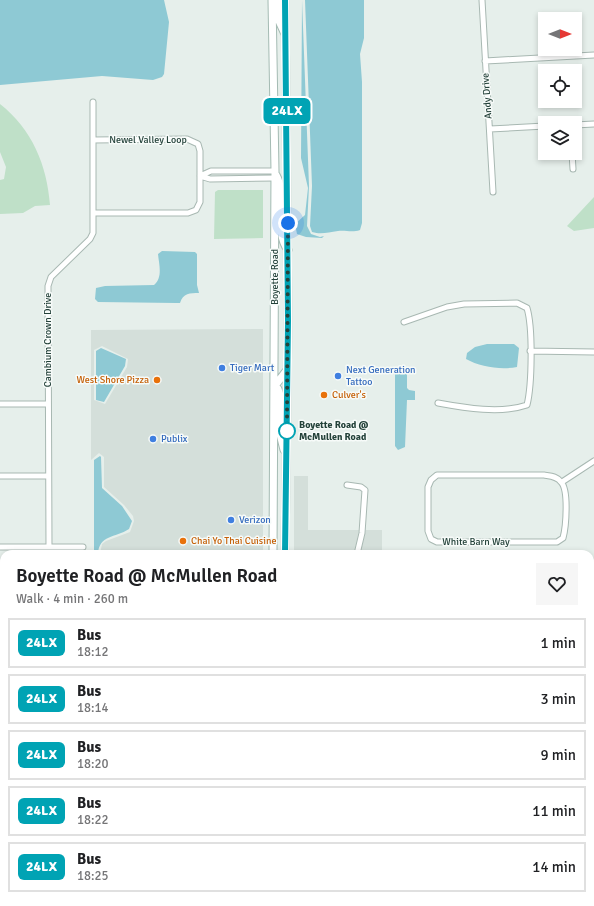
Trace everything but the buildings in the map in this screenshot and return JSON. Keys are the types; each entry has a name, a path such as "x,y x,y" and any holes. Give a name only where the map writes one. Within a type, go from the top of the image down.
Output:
{"main road":[{"name":"Boyette Road","path":"272,0 275,174 272,550"},
{"path":"278,0 280,21 286,36"},
{"name":"Boyette Road","path":"285,0 288,250 285,550"},
{"path":"275,174 280,184 282,196 282,238 288,250"},
{"path":"286,455 280,434 280,395 278,389 274,387 287,369"}],"street":[{"name":"Andy Drive","path":"482,0 493,192"},
{"path":"485,61 594,55"},
{"name":"Cambium Crown Drive","path":"48,547 49,283 51,277 92,236 94,213 93,102"},
{"path":"582,125 594,124"},
{"path":"490,129 538,126"},
{"name":"Newel Valley Loop","path":"93,140 191,140 200,148 200,202 196,210 193,212 94,213"},
{"path":"572,160 573,169"},
{"path":"200,176 210,179 275,174"},
{"path":"404,322 447,307 464,304 517,303 527,308 530,316 530,394 527,405 517,409 470,409 438,403"},
{"path":"530,351 594,352"},
{"path":"0,404 48,404"},
{"path":"562,482 594,461"},
{"name":"White Barn Way","path":"544,475 555,477 562,482 565,493 566,529 563,538 557,542 437,542 431,539 428,532 428,487 431,480 437,476 544,475"},
{"path":"0,476 48,476"},
{"path":"347,485 361,487 365,490 362,533 358,550"},
{"path":"0,547 83,547"}],"shaded area":[{"path":"263,329 263,550 101,550 102,544 106,541 130,532 134,521 133,516 124,505 104,487 104,457 99,453 91,460 91,330","holes":["102,346 128,359 127,367 105,404 94,400 94,350"]},
{"path":"294,476 308,476 308,530 359,530 355,550 294,550"},
{"path":"366,530 382,530 382,550 361,550"}],"green space":[{"path":"0,104 21,125 36,149 45,176 50,205 35,206 23,213 0,214 0,180 4,179 6,167 0,152"},
{"path":"218,190 263,190 263,238 214,239 215,192"},
{"path":"594,197 594,228 574,231 567,226"}],"water":[{"path":"0,0 164,0 169,22 164,74 162,77 153,80 102,76 0,85"},
{"path":"302,0 309,186 307,226 311,234 320,237 324,236 322,238 306,237 297,234 295,224 305,215 308,188 301,158"},
{"path":"305,0 364,0 364,38 360,54 362,82 362,223 360,230 357,231 319,233 312,232 310,226 312,186"},
{"path":"162,251 195,252 197,254 197,285 199,293 185,295 180,303 98,302 95,299 96,288 105,286 154,285 159,278 160,267 158,254"},
{"path":"487,344 514,344 519,348 517,367 491,367 466,359 467,353 475,347"},
{"path":"101,348 126,359 125,366 104,402 96,400 96,351"},
{"path":"398,369 405,370 407,372 407,388 415,391 415,400 407,400 405,447 398,450 395,446 395,372"},
{"path":"100,456 101,457 102,488 122,506 132,521 129,529 105,540 101,543 99,550 94,550 94,460"}],"bus line":[{"name":"24LX","path":"285,0 288,196 285,550"}],"place":[{"name":"Tiger Mart","path":"222,368"},
{"name":"Next Generation Tattoo","path":"338,376"},
{"name":"West Shore Pizza","path":"157,380"},
{"name":"Culver's","path":"324,395"},
{"name":"Boyette Road @ McMullen Road","path":"287,431"},
{"name":"Publix","path":"153,439"},
{"name":"Verizon","path":"231,520"},
{"name":"Chai Yo Thai Cuisine","path":"183,541"}],"route":[{"path":"287,431 288,223"}]}
